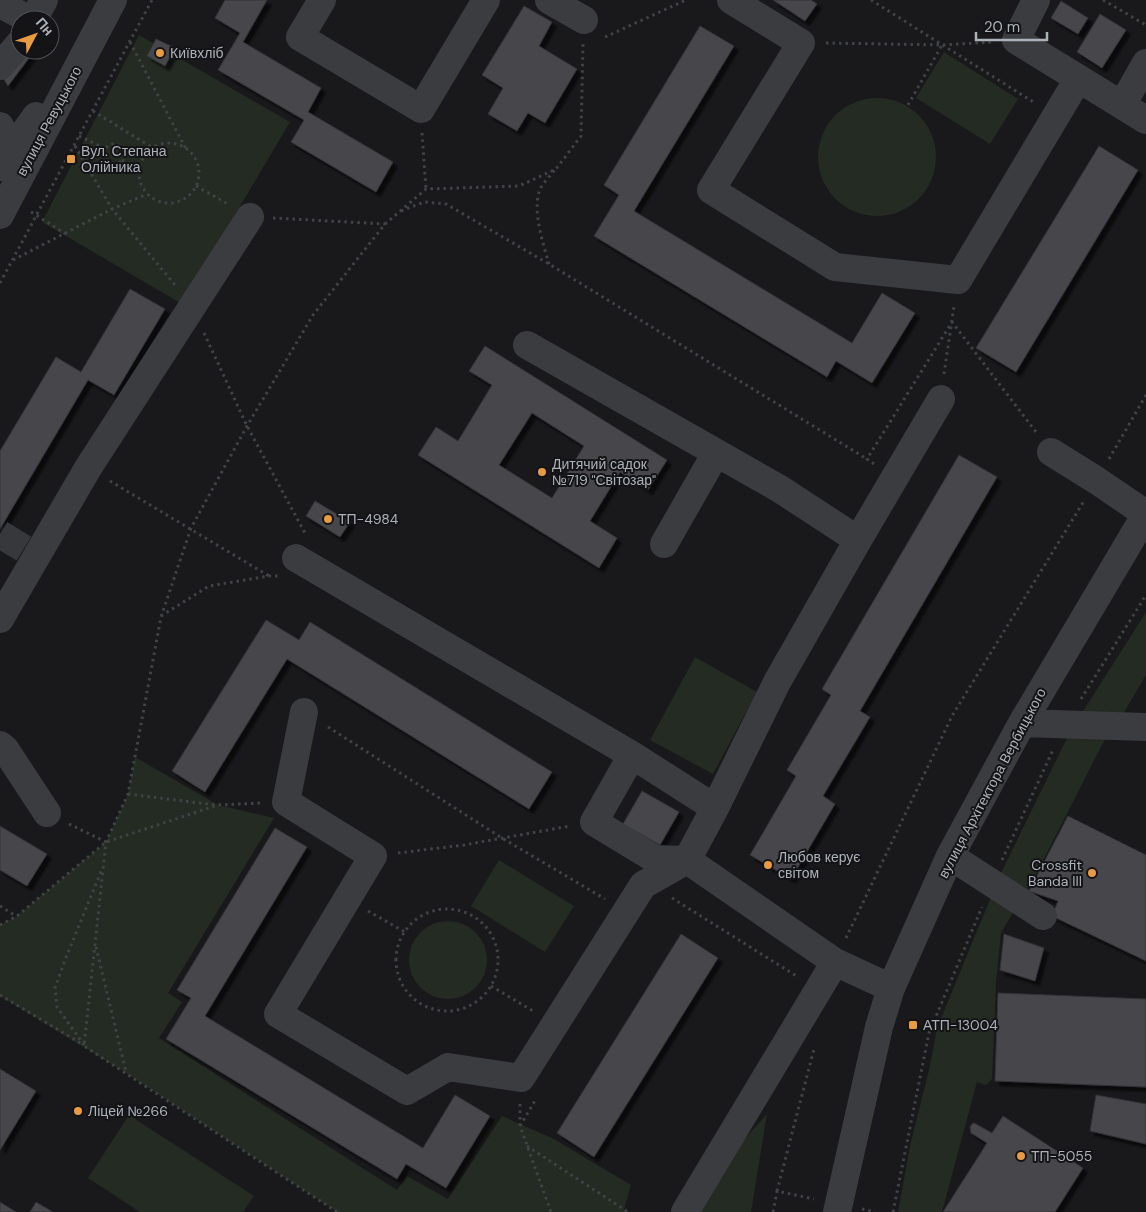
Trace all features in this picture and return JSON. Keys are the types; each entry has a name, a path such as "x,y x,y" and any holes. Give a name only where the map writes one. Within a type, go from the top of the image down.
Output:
{"street":[{"name":"вулиця Ревуцького","path":"0,215 113,0"},
{"path":"322,0 300,37 421,110 486,0"},
{"path":"549,0 592,34"},
{"path":"731,0 801,43 711,190 834,267 958,280 1078,79"},
{"path":"1036,0 1016,40 1146,120"},
{"path":"0,4 12,10"},
{"name":"вулиця Ревуцького","path":"4,147 99,27"},
{"path":"0,66 10,54"},
{"path":"1122,105 1146,62"},
{"path":"0,619 88,468 250,216"},
{"path":"527,345 780,489 858,540"},
{"path":"304,712 286,802 373,856 278,1014 407,1091 448,1067 530,1085 556,1024 643,885 687,860 715,808 777,682 941,399"},
{"path":"1051,452 1146,514"},
{"path":"664,544 716,453"},
{"name":"вулиця Архітектора Вербицького","path":"836,1212 879,1027 891,988 950,856 1022,722 1136,552 1146,514"},
{"path":"297,557 632,755 715,808"},
{"path":"1022,722 1146,727"},
{"path":"0,745 5,749 47,813"},
{"path":"632,755 594,822 655,859 687,860 835,962 891,988"},
{"path":"950,856 1043,916"},
{"path":"685,1212 835,962"}],"path":[{"path":"0,283 152,0"},
{"path":"549,264 541,237 538,208 539,191 581,136 583,46 592,34 686,0"},
{"path":"870,0 1056,116"},
{"path":"1103,0 1146,25"},
{"path":"583,46 592,34"},
{"path":"801,43 942,46 1016,40"},
{"path":"130,42 186,149 198,166 196,186 183,200 174,203 164,203 155,200 147,194 139,178 139,168 142,159 148,151 167,143 186,149"},
{"path":"908,105 942,46"},
{"path":"421,110 426,189"},
{"path":"93,111 153,148"},
{"path":"79,136 106,149"},
{"path":"114,145 119,146 124,154 122,160 117,164 108,162 105,156 106,149 114,145"},
{"path":"75,146 112,208 192,306 247,426 297,557 269,576 209,586 161,617"},
{"path":"122,160 139,168"},
{"path":"84,1046 106,842 128,794 161,617 191,528 247,426 313,315 385,224 426,189 519,186 556,169"},
{"path":"196,186 250,216 385,224"},
{"path":"11,261 66,234 112,208 147,194"},
{"path":"398,212 424,202 446,204 549,264 867,459"},
{"path":"37,216 66,234"},
{"path":"941,399 958,280"},
{"path":"835,962 952,716 1096,480 1146,394"},
{"path":"88,468 269,576"},
{"path":"304,712 502,838 626,911"},
{"path":"128,794 218,805 286,802"},
{"path":"0,925 16,916 106,842 218,805"},
{"path":"47,813 106,842"},
{"path":"373,856 502,838 594,822"},
{"path":"84,1046 57,1007 55,988 66,955 104,865"},
{"path":"665,893 818,990"},
{"path":"348,900 405,932"},
{"path":"0,906 16,916"},
{"path":"450,909 467,913 482,922 492,936 498,953 498,970 491,986 481,999 467,1007 451,1011 435,1009 420,1003 408,992 400,978 397,954 398,946 405,932 417,919 432,911 450,909"},
{"path":"95,942 126,1073"},
{"path":"491,986 556,1024"},
{"path":"0,995 126,1073 337,1212"},
{"path":"776,1192 816,1042"},
{"path":"530,1085 520,1126 551,1212"},
{"path":"520,1126 530,1085"},
{"path":"527,1146 628,1212"}],"shaded area":[{"path":"139,35 290,122 182,304 42,222"},
{"path":"944,52 1018,99 990,144 916,98"},
{"path":"877,98 900,102 919,115 932,134 936,157 932,180 919,199 900,212 877,216 854,212 835,199 822,180 818,157 822,134 835,115 854,102"},
{"path":"1146,612 1146,675 1123,714 1080,716"},
{"path":"695,657 757,692 713,774 650,740"},
{"path":"1069,734 1106,737 1025,896 998,879"},
{"path":"135,757 218,805 274,818 168,993 182,1002 159,1038 397,1190 407,1176 448,1199 502,1116 554,1139 631,1185 624,1209 628,1212 337,1212 126,1073 0,996 0,925 17,916 106,842 128,794"},
{"path":"499,860 574,906 545,952 471,906"},
{"path":"991,897 1015,909 1001,933 996,983 992,1079 986,1085 977,1082 942,1212 898,1212 910,1146 930,1066 937,1028"},
{"path":"448,921 463,924 476,932 484,945 487,960 484,975 476,988 463,996 448,999 433,996 420,988 412,975 409,960 412,945 420,932 433,924"},
{"path":"767,1114 751,1212 679,1212"},
{"path":"129,1115 254,1196 243,1212 140,1212 88,1178"}],"building":[{"path":"225,0 267,0 243,42 321,88 308,112 393,162 376,192 291,142 304,120 218,70 240,33 215,18"},
{"path":"773,0 811,0 817,4 805,21"},
{"path":"1061,1 1088,18 1078,34 1051,18"},
{"path":"524,6 552,22 539,46 577,69 545,123 528,113 517,131 488,114 503,88 482,75"},
{"path":"1100,14 1126,30 1102,68 1077,52"},
{"path":"700,26 734,46 634,211 852,343 882,293 915,313 872,383 836,361 827,377 594,236 619,195 604,185"},
{"path":"156,39 175,48 165,66 147,56"},
{"path":"18,60 28,60 8,86 3,78"},
{"path":"1099,146 1138,170 1016,372 976,348"},
{"path":"130,289 165,309 114,395 88,380 0,529 0,451 56,357 81,372"},
{"path":"485,346 667,460 648,490 620,472 590,521 617,538 599,568 418,455 436,427 458,441 492,385 469,371","holes":["532,413 584,446 552,498 499,465"]},
{"path":"959,455 997,477 860,711 870,717 823,796 835,804 791,879 750,855 796,776 787,770 831,695 822,689"},
{"name":"ТП-4984","path":"315,501 350,522 340,537 306,516"},
{"path":"266,620 299,640 310,622 552,772 529,809 287,659 205,792 172,771"},
{"path":"642,791 679,812 660,845 623,824"},
{"name":"Crossfit Banda III","path":"1068,816 1146,855 1146,961 1052,916 1058,901 1029,891"},
{"path":"0,826 47,854 27,886 0,870"},
{"path":"275,828 307,847 205,1016 423,1148 455,1095 490,1116 446,1188 406,1164 397,1179 166,1039 191,998 177,990"},
{"path":"681,934 718,958 594,1157 557,1133"},
{"path":"1004,934 1044,948 1035,981 1000,970"},
{"path":"998,993 1146,999 1146,1087 995,1081"},
{"path":"0,1069 36,1091 0,1150"},
{"path":"1096,1095 1146,1104 1146,1144 1090,1131"},
{"name":"ТП-5055","path":"1003,1116 1083,1168 1055,1212 943,1212 987,1143 971,1133 970,1127 973,1123 992,1133"},
{"path":"0,1202 16,1212 0,1212"},
{"path":"36,1202 53,1212 30,1212"}],"tunnel":[{"path":"0,534 36,556"}],"place":[{"name":"Київхліб","path":"160,53"},
{"name":"Вул. Степана Олійника","path":"71,159"},
{"name":"Дитячий садок №719 \"Світозар\"","path":"542,472"},
{"name":"ТП-4984","path":"328,519"},
{"name":"Любов керує світом","path":"768,865"},
{"name":"Crossfit Banda III","path":"1092,873"},
{"name":"АТП-13004","path":"913,1025"},
{"name":"Ліцей №266","path":"78,1111"},
{"name":"ТП-5055","path":"1021,1156"}]}
